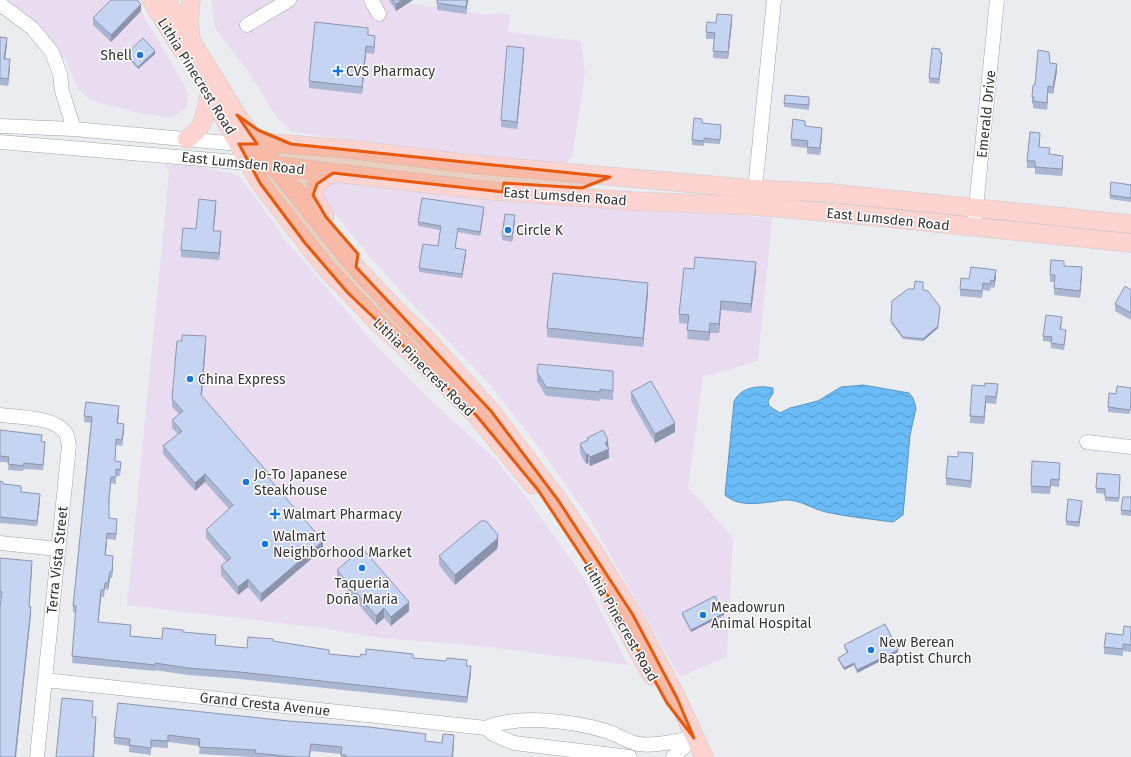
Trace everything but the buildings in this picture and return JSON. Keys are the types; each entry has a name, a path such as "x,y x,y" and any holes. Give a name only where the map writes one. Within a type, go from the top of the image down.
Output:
{"main road":[{"name":"Lithia Pinecrest Road","path":"151,0 210,93 260,183 324,266 377,322 445,384 476,415 562,522 612,602 667,703 694,738"},
{"name":"Lithia Pinecrest Road","path":"166,0 237,115 257,144 356,267 400,314 441,354 504,427 594,552 633,615 677,698 704,757"},
{"path":"191,0 189,23 191,42"},
{"path":"187,139 196,132 204,122 210,93"},
{"path":"237,115 258,130 291,144"},
{"name":"East Lumsden Road","path":"239,144 291,144 348,149 471,164 610,177 684,182 754,198 974,227 1131,244"},
{"name":"East Lumsden Road","path":"248,163 503,192 632,201 754,198 831,193 1131,224"},
{"path":"333,173 317,184 313,195 315,202 326,217 358,254 359,260 356,267"},
{"path":"503,192 506,184 582,188 590,187 610,177"},
{"path":"612,602 621,613 625,615 633,615"}],"street":[{"path":"247,25 289,0"},
{"path":"371,0 379,14"},
{"path":"754,198 774,0"},
{"name":"Emerald Drive","path":"974,227 997,0"},
{"path":"0,4 32,28 52,52 60,74 62,91 74,129"},
{"name":"East Lumsden Road","path":"0,126 74,129 239,144"},
{"name":"East Lumsden Road","path":"0,142 248,163"},
{"name":"Terra Vista Street","path":"0,415 50,422 64,430 67,436 68,455 37,757"},
{"path":"1087,442 1131,448"},
{"path":"0,543 58,549"},
{"name":"Grand Cresta Avenue","path":"45,680 486,728 498,737 514,744 630,757"},
{"name":"Grand Cresta Avenue","path":"486,728 496,723 529,719 589,726 608,731 632,743 643,745 694,738"},
{"path":"673,757 694,738"}],"highlighted area":[{"path":"237,115 258,130 291,144 610,177 582,188 504,183 503,192 333,173 317,184 313,195 326,217 358,254 356,267 491,411 558,500 633,615 677,698 694,738 667,703 612,602 538,490 476,415 348,293 305,243 260,183 239,144 257,144"}],"shaded area":[{"path":"4,0 135,0 187,90 188,100 185,109 171,118 135,112 90,100 77,88 65,57 61,58 44,30"},
{"path":"211,0 387,0 490,15 498,13 510,14 508,32 581,41 585,73 572,157 565,164 504,160 292,132 278,119 249,73 215,28"},
{"path":"165,164 195,166 239,175 285,239 371,340 438,407 493,457 527,498 584,578 628,665 480,646 379,638 329,629 127,605 169,173 169,170 165,167"},
{"path":"334,179 772,218 758,361 703,377 688,487 733,538 727,657 680,677 588,516 538,446 488,382 416,308 368,255 324,202 322,190"}],"water":[{"path":"863,385 909,393 913,398 916,408 910,435 903,515 893,522 851,517 826,512 790,500 754,504 738,502 725,495 734,402 741,393 750,388 756,387 773,388 773,393 768,401 769,406 780,413 790,408 818,401 841,387"}],"place":[{"name":"Shell","path":"140,55"},
{"name":"CVS Pharmacy","path":"338,71"},
{"name":"Circle K","path":"508,230"},
{"name":"China Express","path":"190,379"},
{"name":"Jo-To Japanese Steakhouse","path":"246,482"},
{"name":"Walmart Pharmacy","path":"275,514"},
{"name":"Walmart Neighborhood Market","path":"265,544"},
{"name":"Taqueria Doña Maria","path":"362,568"},
{"name":"Meadowrun Animal Hospital","path":"703,615"},
{"name":"New Berean Baptist Church","path":"871,650"}]}
